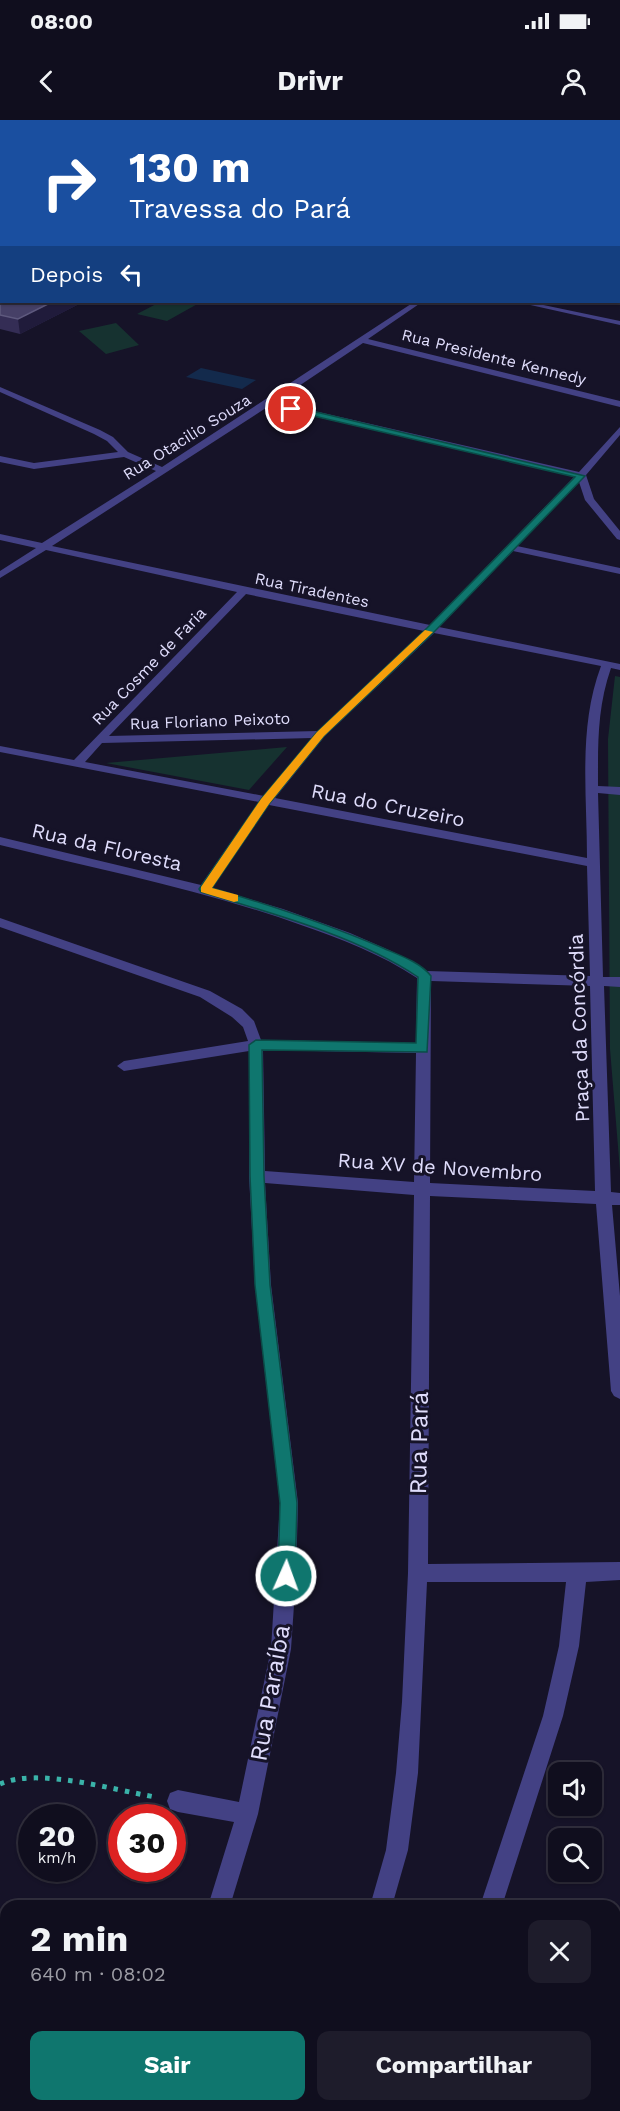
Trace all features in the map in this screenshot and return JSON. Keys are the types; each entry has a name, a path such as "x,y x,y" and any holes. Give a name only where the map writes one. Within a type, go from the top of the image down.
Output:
{"street":[{"name":"Rua Otacilio Souza","path":"0,575 268,403 417,303"},
{"path":"526,303 620,323"},
{"name":"Rua Presidente Kennedy","path":"362,340 620,404"},
{"path":"0,389 110,439 125,454 163,471"},
{"path":"268,403 581,476 590,500 620,537"},
{"name":"Rua Floriano Peixoto","path":"205,889 265,802 321,734 431,630 581,476 620,430"},
{"path":"0,459 34,466 125,454"},
{"name":"Rua Tiradentes","path":"0,537 244,591 613,666"},
{"path":"511,548 620,571"},
{"name":"Rua Cosme de Faria","path":"78,762 101,741 244,591"},
{"name":"Praça da Concórdia","path":"613,666 597,692 592,724 592,789 603,1198 615,1289 620,1391"},
{"name":"Rua Floriano Peixoto","path":"101,741 321,734"},
{"name":"Rua do Cruzeiro","path":"0,749 78,762 265,802 593,863"},
{"path":"592,789 620,791"},
{"name":"Rua da Floresta","path":"0,841 205,889 282,913 344,936 406,963 424,976"},
{"path":"0,922 205,994 237,1013 249,1025 256,1045"},
{"path":"424,976 620,982"},
{"name":"Rua Pará","path":"383,1900 397,1850 407,1773 418,1573 424,976"},
{"path":"124,1066 256,1045 422,1048"},
{"name":"Rua Paraíba","path":"221,1900 247,1814 282,1649 289,1503 263,1285 257,1176 256,1045"},
{"name":"Rua XV de Novembro","path":"257,1176 422,1189 620,1199"},
{"path":"418,1573 620,1571"},
{"path":"493,1900 553,1716 568,1646 576,1573"},
{"path":"178,1801 247,1814"}],"path":[{"path":"0,1784 9,1779 27,1776 42,1777 178,1801"}],"green space":[{"path":"158,303 199,303 167,321 137,314"},
{"path":"116,323 139,345 106,354 79,331"},
{"path":"615,676 620,677 620,1171 610,1049 608,739"},
{"path":"287,747 249,790 106,763"}],"water":[{"path":"201,368 256,380 242,389 186,377"}],"building":[{"path":"0,303 50,303 18,319 0,315"}],"slow traffic":[{"path":"234,898 205,889 265,802 321,734 429,632"}],"route":[{"path":"286,1576 289,1503 263,1285 257,1176 256,1045 422,1048 424,976 406,963 344,936 282,913 205,889 265,802 321,734 431,630 581,476 291,409"}]}
